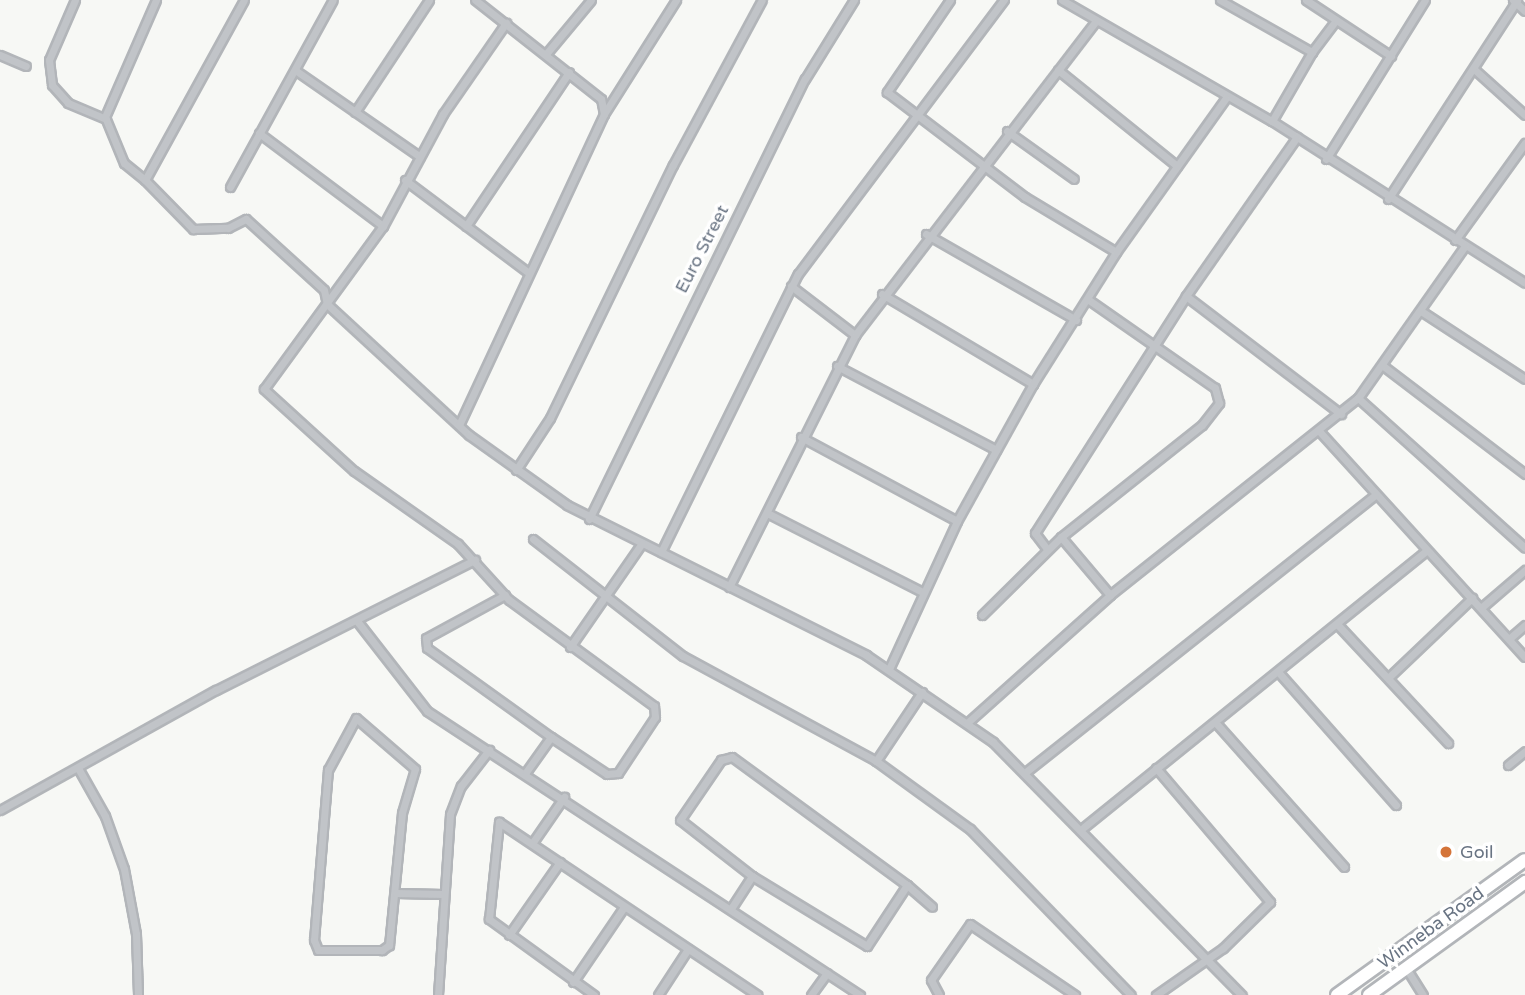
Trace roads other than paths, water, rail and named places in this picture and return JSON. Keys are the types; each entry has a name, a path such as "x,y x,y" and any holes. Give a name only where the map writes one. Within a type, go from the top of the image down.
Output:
{"highway":[{"name":"Winneba Road","path":"1337,995 1525,860"},
{"name":"Winneba Road","path":"1369,995 1525,882"},
{"path":"1390,980 1400,963 1394,954"}],"street":[{"path":"75,0 49,60 52,85 68,103 106,119 124,163 145,180 193,229 228,228 246,219 324,290 327,304 459,425 516,470 589,519 661,552 889,669 967,723 1027,771 1242,995"},
{"path":"106,119 156,0"},
{"path":"145,180 244,0"},
{"path":"230,187 333,0"},
{"path":"355,112 429,0"},
{"path":"475,0 601,99 604,114"},
{"path":"546,54 591,0"},
{"path":"459,425 604,114 676,0"},
{"path":"516,470 550,418 673,164 762,0"},
{"name":"Euro Street","path":"589,519 805,79 854,0"},
{"path":"950,0 888,86 891,98 982,165 1116,252"},
{"path":"661,552 791,286 1004,0"},
{"path":"1062,0 1094,23 1272,121 1388,200 1524,280"},
{"path":"1220,0 1312,52"},
{"path":"1306,0 1334,23 1391,56"},
{"path":"1326,159 1425,0"},
{"path":"1388,200 1475,70 1515,1 1525,11"},
{"path":"505,595 424,642 441,662 612,775 657,711 570,648 505,595 475,560 354,471 264,389 383,226 405,180 506,23"},
{"path":"729,587 767,513 801,437 855,335 926,234 1094,23"},
{"path":"1272,121 1312,52 1334,23"},
{"path":"0,55 26,66"},
{"path":"295,70 420,157"},
{"path":"1058,70 1177,166"},
{"path":"1475,70 1525,115"},
{"path":"466,226 569,72"},
{"path":"889,669 957,521 1034,384 1089,300 1116,252 1226,98"},
{"path":"1007,131 1074,179"},
{"path":"260,133 383,226"},
{"path":"1047,549 1033,535 1186,296 1297,137"},
{"path":"1455,240 1525,143"},
{"path":"405,180 529,273"},
{"path":"926,234 1076,320"},
{"path":"967,723 1110,595 1320,432 1358,398 1465,246"},
{"path":"791,286 855,335"},
{"path":"881,295 1034,384"},
{"path":"1186,296 1341,414"},
{"path":"982,615 1060,537 1202,425 1219,403 1215,388 1089,300"},
{"path":"1421,311 1525,379"},
{"path":"1382,365 1525,474"},
{"path":"837,366 996,450"},
{"path":"1358,398 1525,548"},
{"path":"1320,432 1374,496 1482,607 1525,657"},
{"path":"801,437 957,521"},
{"path":"1027,771 1374,496"},
{"path":"767,513 923,592"},
{"path":"1060,537 1110,595"},
{"path":"533,539 606,592 683,656 876,761 970,829 1131,995"},
{"path":"570,648 642,543"},
{"path":"1083,827 1280,674 1426,551"},
{"path":"0,810 475,560"},
{"path":"1482,607 1525,570"},
{"path":"1389,677 1472,598"},
{"path":"357,621 413,699 860,995"},
{"path":"1337,624 1448,743"},
{"path":"1510,638 1525,625"},
{"path":"1280,674 1396,805"},
{"path":"876,761 922,692"},
{"path":"356,718 415,769 402,813 396,893 388,949 316,948 328,770 356,718"},
{"path":"1215,722 1345,867"},
{"path":"527,772 551,737"},
{"path":"438,995 450,814 461,786 489,750"},
{"path":"1508,765 1525,751"},
{"path":"907,885 867,946 752,876 680,820 727,756 907,885 932,907"},
{"path":"78,768 124,869 136,934 138,995"},
{"path":"1156,768 1269,899 1239,935 1156,995"},
{"path":"533,842 564,797"},
{"path":"594,995 509,935 487,912 496,829 503,821 753,994"},
{"path":"509,935 560,862"},
{"path":"732,908 752,876"},
{"path":"396,893 443,894"},
{"path":"573,982 624,907"},
{"path":"939,995 931,980 970,925 1075,995"},
{"path":"658,995 688,949"},
{"path":"1405,968 1423,995"},
{"path":"811,995 827,972"},
{"path":"132,995 143,995"}],"place":[{"name":"Goil","path":"1446,852"}]}
